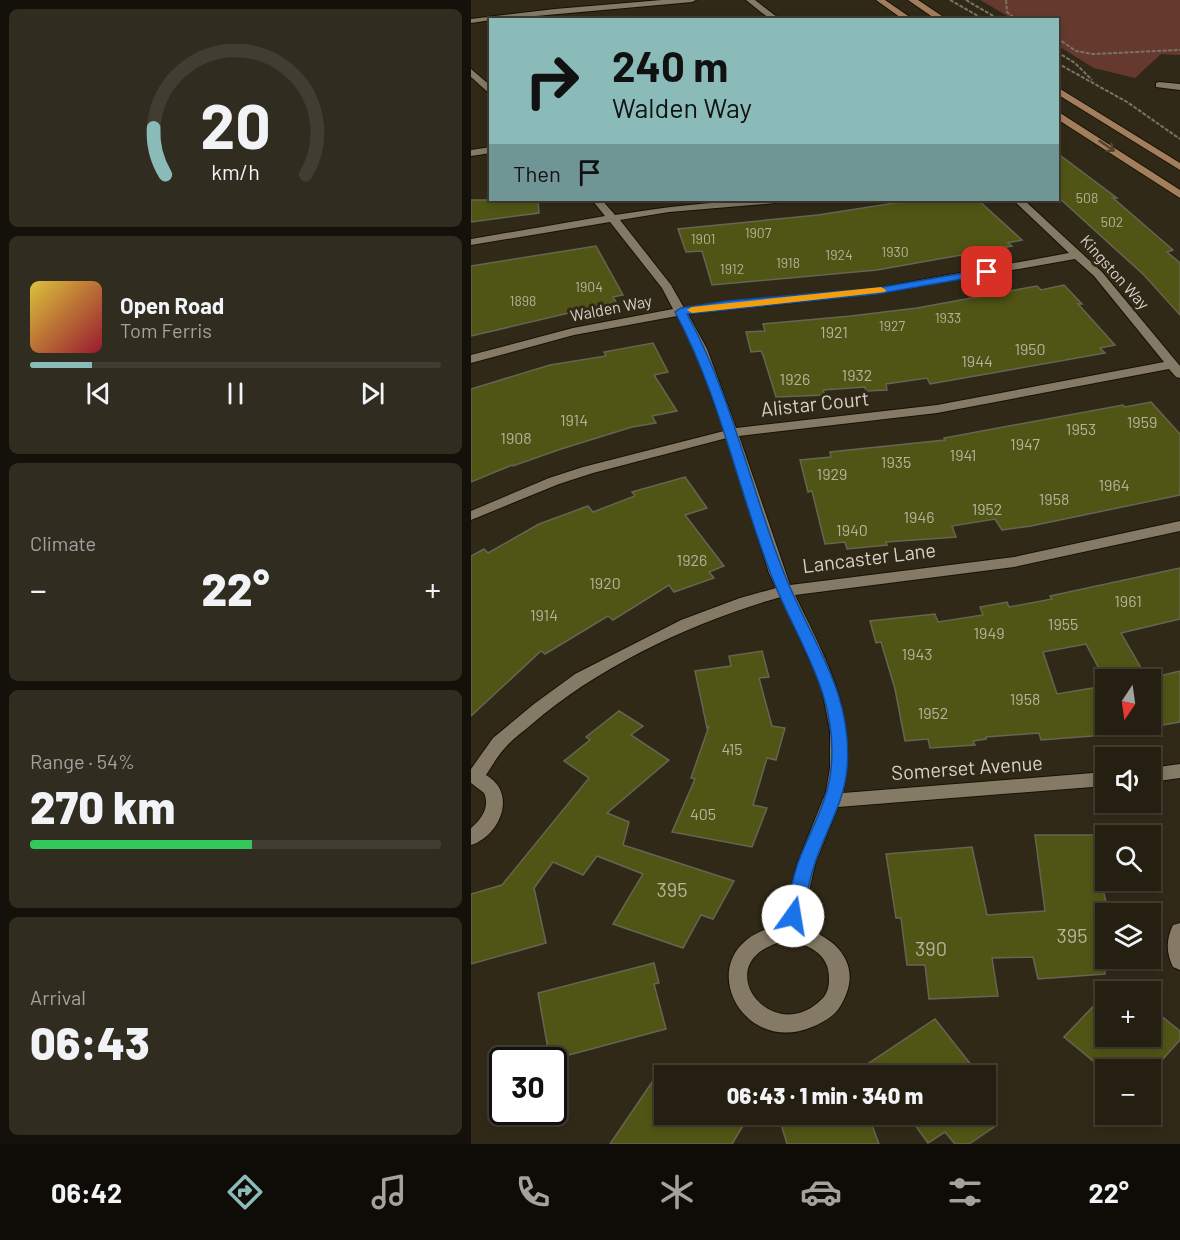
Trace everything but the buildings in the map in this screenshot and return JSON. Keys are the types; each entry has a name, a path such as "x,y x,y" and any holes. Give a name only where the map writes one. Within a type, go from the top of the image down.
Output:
{"main road":[{"path":"880,0 907,18"},
{"path":"912,0 941,18"},
{"path":"1059,91 1180,167"},
{"path":"1059,115 1180,195"}],"street":[{"path":"490,18 581,4 692,0"},
{"path":"750,0 774,18"},
{"path":"471,21 489,18"},
{"path":"471,72 475,80 489,90"},
{"path":"1159,85 1180,87"},
{"path":"471,153 489,150"},
{"path":"598,201 660,278 701,349 731,433 757,518 785,591 829,685 838,730 839,768 832,801 806,864 790,932"},
{"path":"471,242 669,209 765,201"},
{"name":"Kingston Way","path":"1019,201 1079,255 1131,312 1176,369"},
{"name":"Walden Way","path":"471,359 573,332 681,312 727,305 877,291 1079,255"},
{"name":"Alistar Court","path":"471,516 580,472 731,433 937,409 1176,369"},
{"name":"Lancaster Lane","path":"471,838 488,825 494,814 496,802 493,792 486,783 473,777 499,743 540,708 581,678 687,624 745,602 785,591 1014,562 1180,526"},
{"path":"1161,774 1180,771"},
{"name":"Somerset Avenue","path":"832,801 1095,780"},
{"path":"1180,931 1177,939 1180,961"},
{"path":"790,932 807,935 822,942 834,954 840,969 840,984 834,999 822,1012 806,1020 788,1023 771,1021 756,1014 745,1003 738,990 736,976 740,962 759,940 774,934 790,932"}],"path":[{"path":"950,0 982,18"},
{"path":"966,0 998,18"},
{"path":"1006,0 1007,12 1014,18"},
{"path":"1059,39 1076,51 1093,54 1180,50"},
{"path":"1059,53 1075,63 1094,83"},
{"path":"1059,64 1127,102 1180,139"}],"shaded area":[{"path":"980,0 1180,0 1180,55 1161,54 1135,78 1094,68 1059,47 1059,18 1011,18"}],"slow traffic":[{"path":"692,310 881,290"}],"route":[{"path":"793,916 806,864 835,792 839,768 838,730 829,685 777,573 715,385 701,349 681,312 762,301 877,291 987,272"}]}
